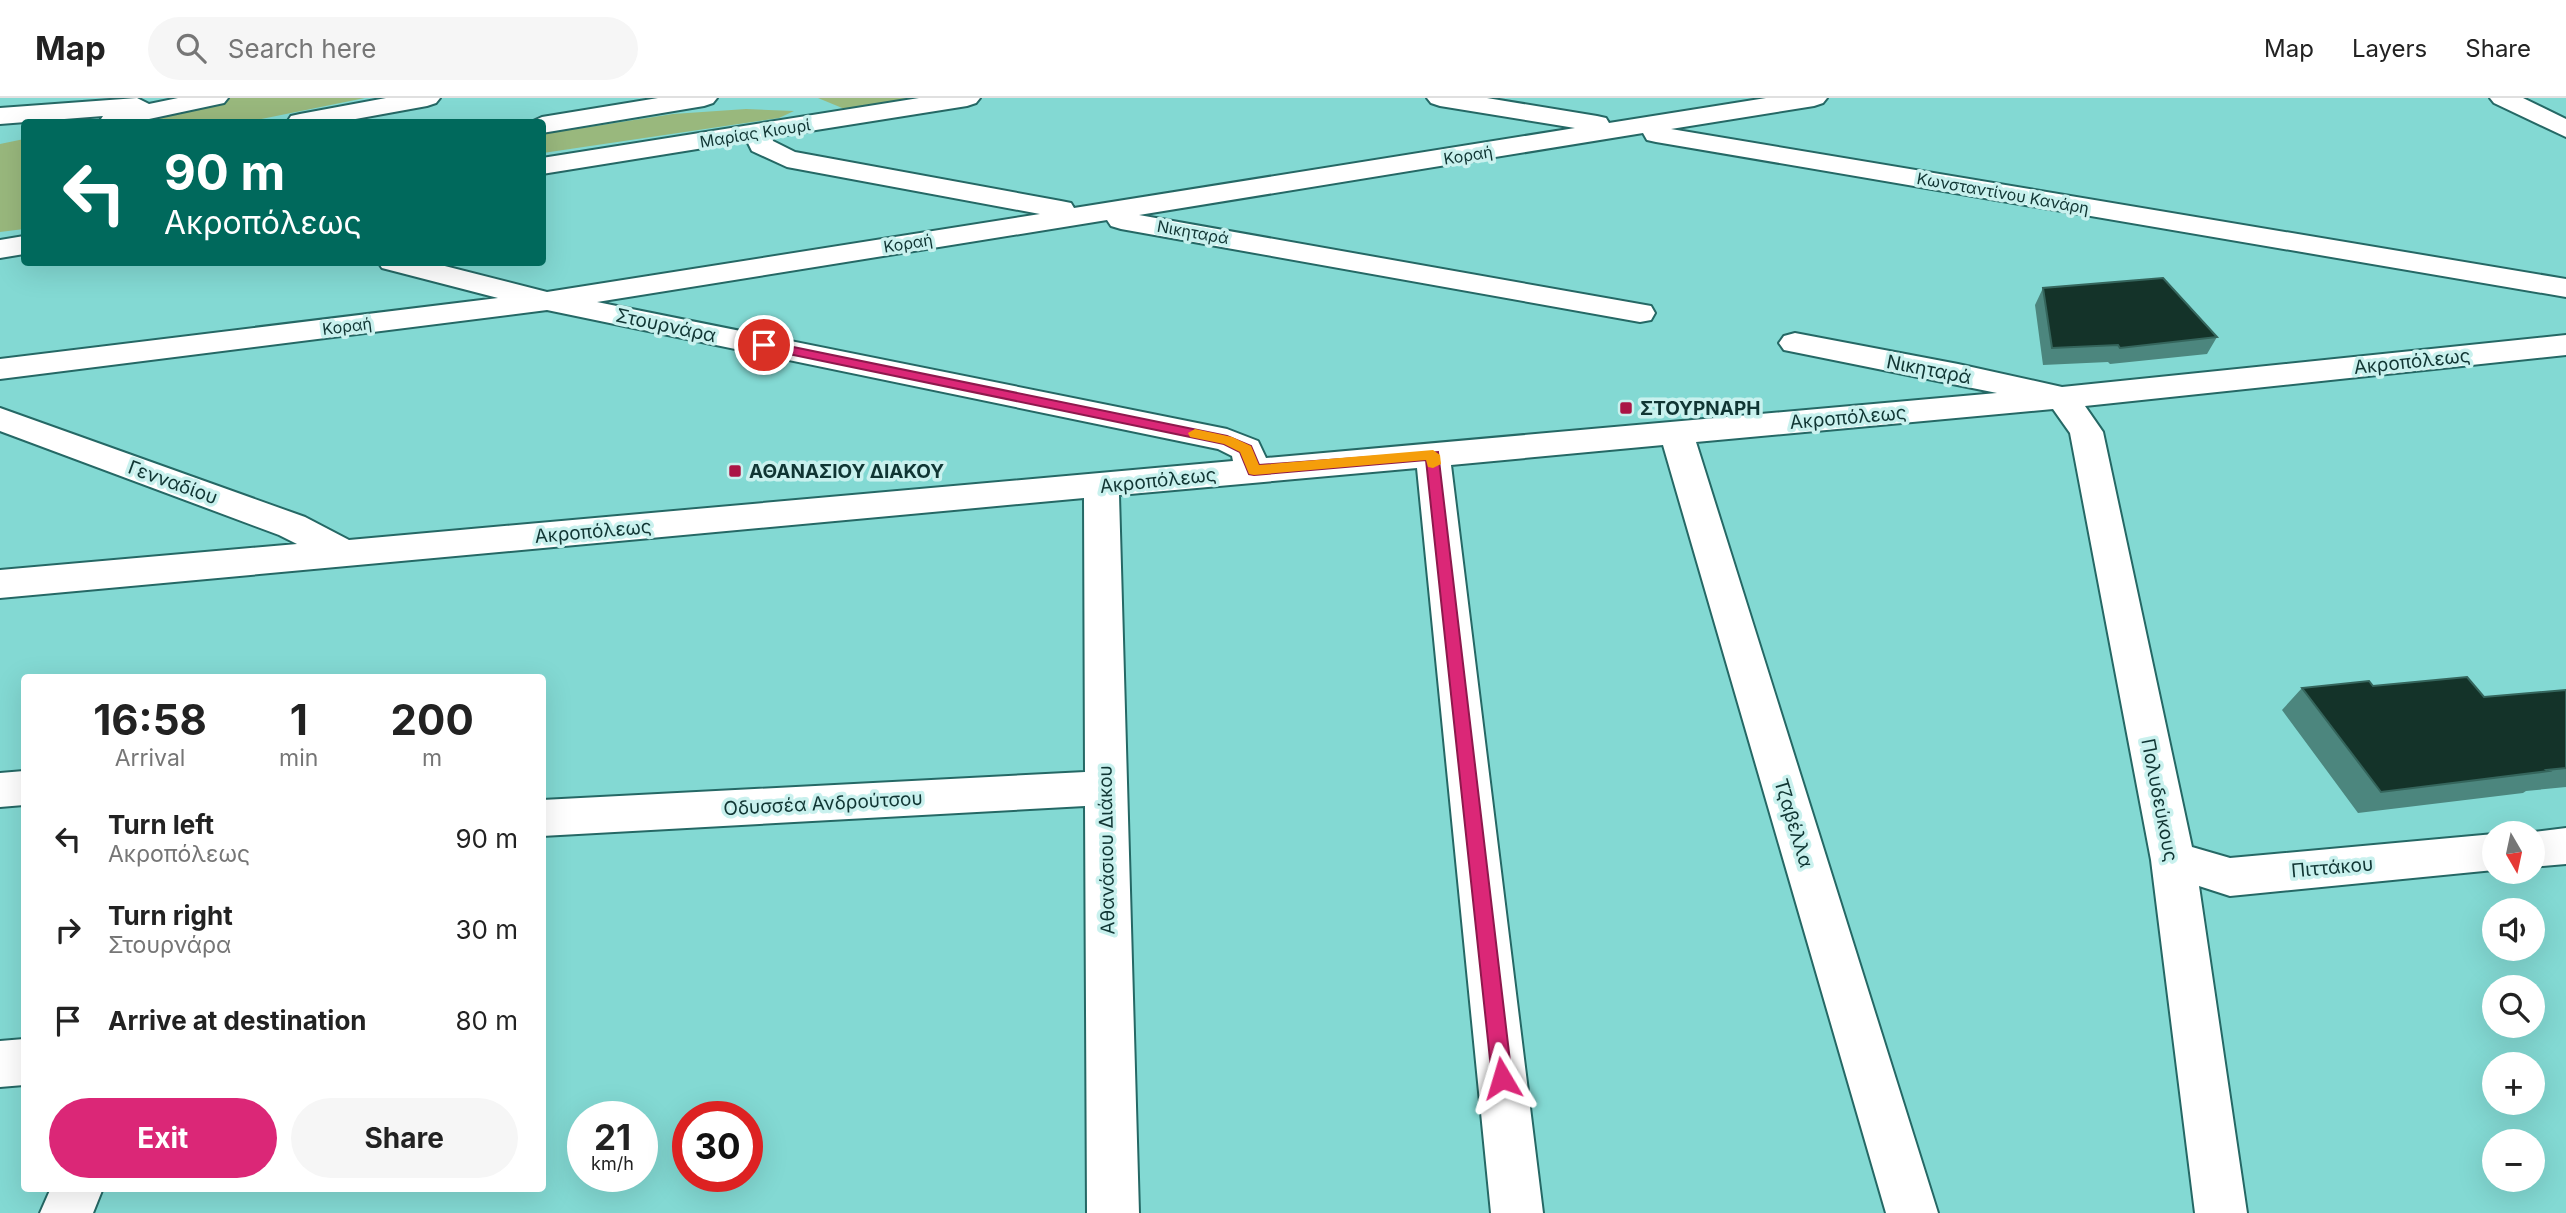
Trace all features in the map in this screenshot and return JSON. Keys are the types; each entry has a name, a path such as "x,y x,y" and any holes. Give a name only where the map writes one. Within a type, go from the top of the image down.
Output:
{"street":[{"path":"0,116 215,98"},
{"path":"316,119 427,98"},
{"path":"546,123 649,103 704,98"},
{"name":"Μαρίας Κιουρί","path":"546,165 758,134 862,107 967,98"},
{"name":"Κωνσταντίνου Κανάρη","path":"1440,98 2566,288"},
{"name":"Κοραή","path":"0,369 547,301 1628,130 1814,98"},
{"path":"2503,98 2566,129"},
{"path":"103,119 137,106"},
{"name":"Νικηταρά","path":"758,134 761,145 787,159 1640,313"},
{"path":"0,142 21,138"},
{"path":"0,249 21,246"},
{"name":"Στουρνάρα","path":"407,266 547,301 1227,440 1246,449 1254,471"},
{"name":"Νικηταρά","path":"1795,343 1958,374 2062,398"},
{"name":"Ακροπόλεως","path":"0,584 2062,398 2566,345"},
{"name":"Πολυδεύκους","path":"2062,398 2086,432 2173,860 2221,1213"},
{"name":"Γενναδίου","path":"0,419 292,526 343,552"},
{"name":"Τζαβέλλα","path":"1676,433 1912,1213"},
{"path":"1433,455 1517,1213"},
{"name":"Αθανάσιου Διάκου","path":"1101,486 1112,1213"},
{"path":"0,790 21,788"},
{"name":"Οδυσσέα Ανδρούτσου","path":"546,818 1104,788"},
{"path":"2545,848 2566,846"},
{"name":"Πιττάκου","path":"2173,860 2230,877 2482,853"},
{"path":"0,1064 21,1062"},
{"path":"66,1213 76,1192"}],"green space":[{"path":"217,98 365,98 262,119 116,119"},
{"path":"818,98 921,98 847,110"},
{"path":"746,109 794,111 779,118 546,153 546,134 673,114"},
{"path":"21,140 21,229 0,232 0,144"}],"building":[{"path":"2163,278 2217,337 2120,348 2118,345 2052,348 2043,288"},
{"path":"2467,677 2484,697 2566,690 2566,768 2381,792 2302,688 2369,681 2373,686"}],"slow traffic":[{"path":"1195,433 1227,440 1246,449 1254,471 1433,455 1433,464"}],"place":[{"name":"ΣΤΟΥΡΝΑΡΗ","path":"1626,408"},
{"name":"ΑΘΑΝΑΣΙΟΥ ΔΙΑΚΟΥ","path":"735,471"}],"route":[{"path":"764,345 1227,440 1246,449 1254,471 1433,455 1502,1078"}]}
